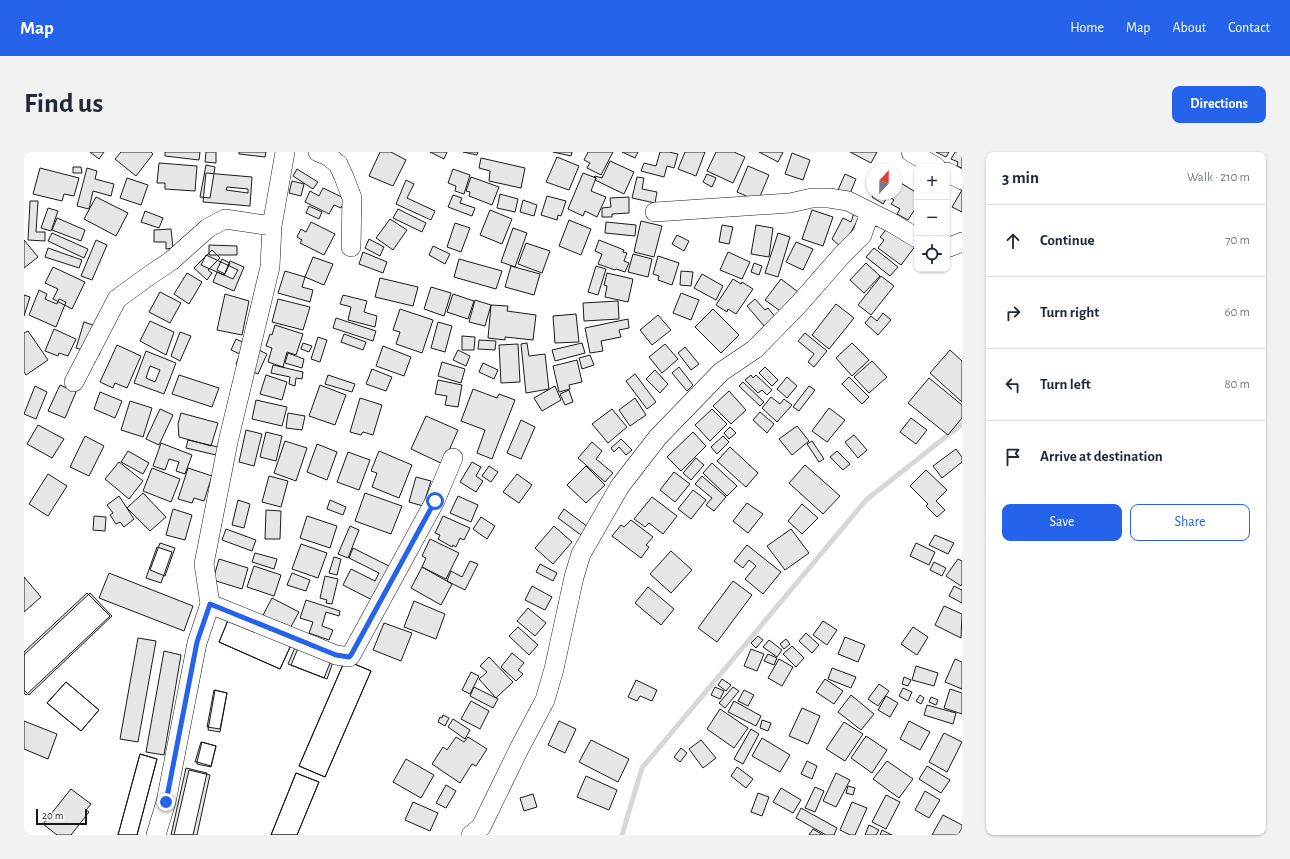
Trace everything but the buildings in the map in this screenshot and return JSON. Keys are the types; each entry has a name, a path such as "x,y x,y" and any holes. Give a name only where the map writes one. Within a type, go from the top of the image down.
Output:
{"street":[{"path":"156,835 166,802 197,642 210,604 204,564 228,442 270,267 272,226 285,152"},
{"path":"318,152 328,156 338,164 352,198 351,247"},
{"path":"911,152 931,164"},
{"path":"950,174 962,180"},
{"path":"655,212 790,203 812,198 829,198 848,201 892,223 914,236"},
{"path":"471,835 481,827 545,700 554,669 580,554 620,486 658,438 721,372 755,349 799,304 842,255 862,236 870,212"},
{"path":"74,382 117,299 171,261 208,228 225,219 272,226"},
{"path":"950,247 962,242"},
{"path":"210,604 336,655 349,657 435,501 453,458"}],"waterway":[{"path":"622,835 642,768 866,500 962,424"}],"route":[{"path":"166,802 197,642 210,604 336,655 349,657 435,501"}]}
